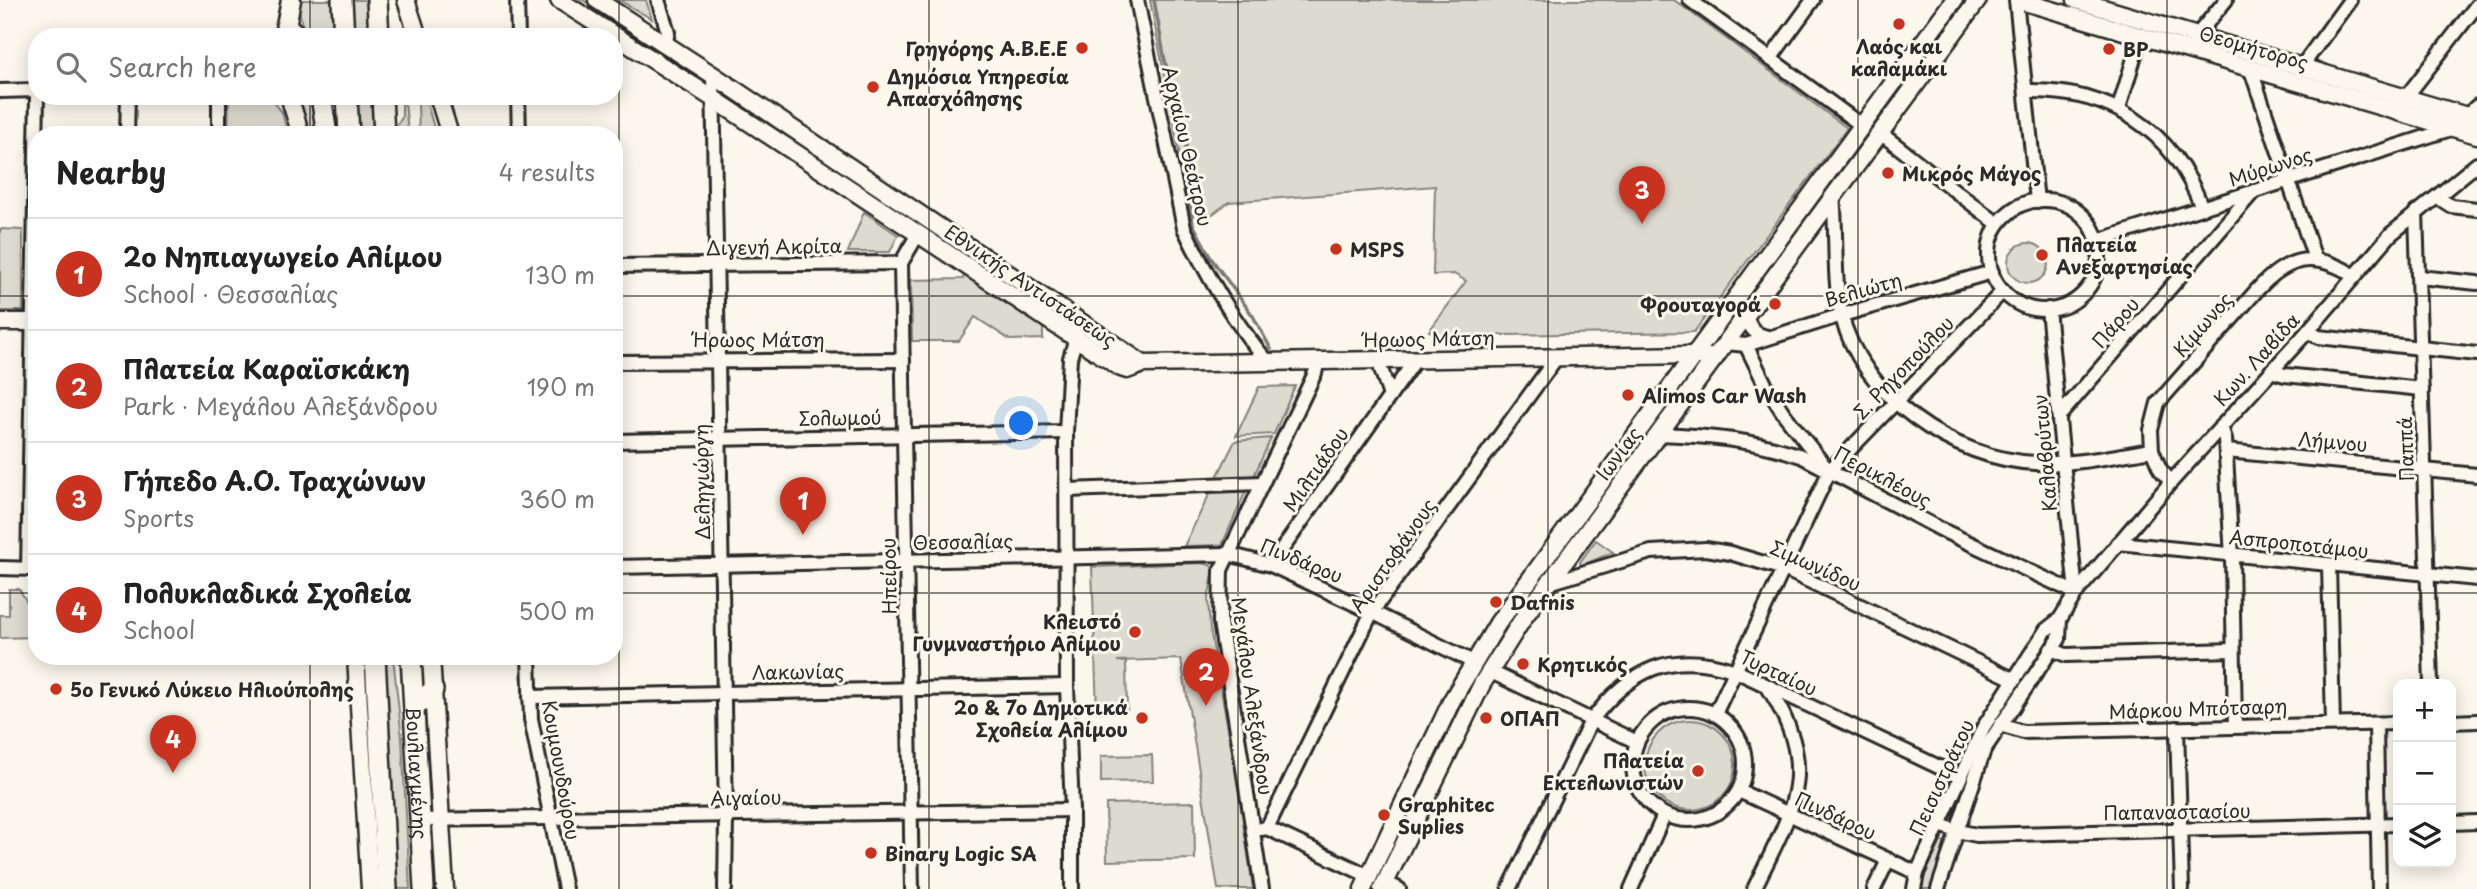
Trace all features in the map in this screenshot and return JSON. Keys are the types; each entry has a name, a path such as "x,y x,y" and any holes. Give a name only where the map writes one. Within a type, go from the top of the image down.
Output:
{"main road":[{"path":"290,28 291,0"},
{"path":"342,0 344,28"},
{"path":"377,0 379,28"},
{"path":"322,105 326,126"},
{"path":"347,105 349,126"},
{"path":"382,105 384,126"},
{"name":"Βουλιαγμένης","path":"375,665 387,889"},
{"name":"Βουλιαγμένης","path":"415,665 414,708 424,889"},
{"path":"414,708 433,690"}],"street":[{"path":"406,0 415,28"},
{"path":"517,0 518,28"},
{"name":"Εθνικής Αντιστάσεως","path":"559,0 603,28"},
{"name":"Εθνικής Αντιστάσεως","path":"597,0 1081,320 1143,364"},
{"path":"658,0 668,32 665,45"},
{"name":"Αρχαίου Θεάτρου","path":"1137,0 1184,229 1198,257 1268,362"},
{"path":"1690,0 1861,125"},
{"path":"1770,59 1813,0"},
{"path":"1937,23 1943,0"},
{"name":"Ιωνίας","path":"1366,883 1452,700 1473,662 1521,590 1954,0"},
{"name":"Ιωνίας","path":"1389,887 1489,671 1549,583 1978,0"},
{"path":"2017,0 2037,201"},
{"name":"Θεομήτορος","path":"2017,0 2141,36 2194,43 2302,66 2406,97 2474,113"},
{"name":"Θεομήτορος","path":"2076,0 2115,5 2249,67 2477,135"},
{"path":"2194,43 2226,0"},
{"path":"2302,66 2350,0"},
{"path":"2406,97 2477,5"},
{"path":"2119,108 2141,36"},
{"name":"Εθνικής Αντιστάσεως","path":"623,41 1115,366 1128,370 1143,364"},
{"path":"2249,67 2315,259 2330,262 2355,276"},
{"name":"Δεληγιώργη","path":"713,75 725,889"},
{"path":"0,91 28,90"},
{"path":"2026,91 2068,93 2119,108 2148,128 2175,156 2193,185 2202,208"},
{"path":"37,105 37,126"},
{"path":"127,126 128,105"},
{"path":"219,105 219,126"},
{"path":"292,105 298,126"},
{"path":"441,105 447,126"},
{"path":"518,105 519,126"},
{"path":"2454,128 2474,113"},
{"name":"Μύρωνος","path":"2097,241 2454,128"},
{"path":"1879,132 1998,224"},
{"name":"Κων. Λαβίδα","path":"2060,619 2076,593 2118,543 2308,331 2390,234 2477,164"},
{"name":"Πάρου","path":"2060,415 2254,191"},
{"path":"1833,196 1837,288 1842,315 1858,353 1895,403 1939,434 1995,458 2033,463 2064,463 2152,450 2160,469 2171,482"},
{"path":"2437,197 2451,206 2477,209"},
{"path":"2037,201 2057,201 2076,210 2090,225 2097,241 2099,262 2090,285 2069,303 2048,309 2024,306 2003,291 1992,272 1990,244 1998,224 2015,208 2037,201"},
{"name":"Παππά","path":"2416,212 2431,679"},
{"path":"901,263 918,234"},
{"name":"Κίμωνος","path":"2152,450 2151,430 2158,403 2271,274 2288,265 2315,259"},
{"name":"Διγενή Ακρίτα","path":"623,266 901,263"},
{"name":"Ηπείρου","path":"901,263 912,889"},
{"name":"Βελιώτη","path":"1746,345 1992,272"},
{"path":"2419,277 2477,283"},
{"name":"Σ. Ρηγοπούλου","path":"1715,714 1829,470 2003,291"},
{"name":"Καλαβρύτων","path":"2048,309 2076,593"},
{"path":"1746,315 1751,329 1758,335 1769,337"},
{"path":"1072,889 1067,686 1066,432 1070,358 1081,320"},
{"path":"0,322 28,322"},
{"path":"2308,331 2318,337 2477,354"},
{"path":"1726,343 1746,345 1766,386 1784,414 1829,470"},
{"name":"Ήρωος Μάτση","path":"1143,364 1693,355 1715,358"},
{"name":"Αριστοφάνους","path":"1267,828 1372,612 1557,357"},
{"name":"Ήρωος Μάτση","path":"623,362 903,359"},
{"name":"Μιλτιάδου","path":"1271,565 1416,359"},
{"path":"1378,360 1390,396"},
{"name":"Μεγάλου Αλεξάνδρου","path":"1262,889 1220,622 1221,570 1315,373 1318,361"},
{"path":"2271,371 2422,389"},
{"path":"2221,426 2225,439 2232,555 2235,726"},
{"name":"Σολωμού","path":"623,441 1066,432"},
{"name":"Περικλέους","path":"1659,434 1707,436 1757,443 1801,456 1946,532 2076,593"},
{"name":"Λήμνου","path":"2226,452 2477,475"},
{"path":"1067,490 1262,483"},
{"name":"Ασπροποτάμου","path":"2118,543 2477,579"},
{"name":"Σιμωνίδου","path":"1549,583 1640,555 1676,549 1730,552 1784,569 2015,680"},
{"name":"Πινδάρου","path":"1228,554 1271,565 1473,662"},
{"name":"Θεσσαλίας","path":"623,567 1228,554"},
{"path":"2329,566 2333,724"},
{"path":"0,568 28,569"},
{"path":"1938,889 1980,759 2059,639 2060,619"},
{"name":"Πεισιστράτου","path":"1914,889 1917,873 1983,728 2046,631 2060,619"},
{"path":"2051,649 2066,655 2233,650"},
{"name":"Τυρταίου","path":"1509,889 1591,721 1625,683 1673,662 1701,662 1735,671 1959,777"},
{"path":"357,665 370,889"},
{"path":"432,665 445,889"},
{"name":"Κουμουνδούρου","path":"529,665 531,719 565,889"},
{"path":"1489,671 1637,741"},
{"name":"Λακωνίας","path":"530,697 1067,686"},
{"path":"1754,889 1790,814 1799,773 1790,727 1769,688"},
{"path":"1691,708 1715,714 1733,728 1744,749 1745,772 1739,791 1725,807 1709,817 1688,820 1664,815 1646,801 1636,783 1632,764 1637,741 1651,722 1670,711 1691,708"},
{"path":"2456,722 2477,721"},
{"name":"Μάρκου Μπότσαρη","path":"2000,725 2023,732 2393,723"},
{"path":"2376,724 2379,889"},
{"path":"2177,728 2182,889"},
{"name":"Πινδάρου","path":"1739,791 1917,873"},
{"name":"Αιγαίου","path":"421,820 1072,810"},
{"path":"1631,889 1664,815"},
{"path":"2456,823 2477,822"},
{"name":"Παπαναστασίου","path":"1940,825 1977,835 2393,824"},
{"path":"1251,831 1267,828 1366,883"},
{"path":"1874,889 1888,860"}],"shaded area":[{"path":"297,0 331,0 333,28 303,28"},
{"path":"352,0 368,0 369,28 354,28"},
{"path":"573,0 583,0 705,78 704,82 623,32 623,28 616,28"},
{"path":"619,0 646,0 652,19"},
{"path":"1150,0 1674,0 1847,128 1694,332 1445,336 1429,331 1466,281 1454,274 1433,275 1435,186 1229,202 1210,216 1191,214"},
{"path":"1921,59 1917,69 1718,339 1713,335"},
{"path":"727,92 1069,323 726,96"},
{"path":"229,105 276,105 282,112 286,126 228,126"},
{"path":"302,105 320,105 324,126 308,126"},
{"path":"357,105 372,105 374,126 359,126"},
{"path":"402,105 405,105 407,126 397,126 402,118"},
{"path":"418,105 427,105 433,126 419,126"},
{"path":"864,212 898,235 890,252 848,252"},
{"path":"0,229 23,230 23,311 0,311"},
{"path":"2028,243 2042,249 2048,263 2042,277 2028,283 2014,277 2008,263 2014,249"},
{"path":"964,274 1043,325 1043,339 1010,340 975,317 959,341 912,341 911,280 963,279"},
{"path":"1295,386 1274,434 1236,436 1259,387"},
{"path":"1271,438 1253,478 1216,479 1235,441"},
{"path":"1642,439 1642,446 1522,610 1376,889 1369,889 1475,669 1501,628"},
{"path":"1246,491 1222,545 1184,546 1210,493"},
{"path":"1596,540 1613,552 1581,565 1580,562"},
{"path":"1203,563 1214,570 1208,599 1210,629 1239,790 1253,889 1218,889 1181,659 1117,661 1126,662 1127,711 1097,712 1092,567"},
{"path":"9,589 19,589 28,604 28,637 0,638 0,615 9,615"},
{"path":"385,665 394,665 402,739 410,889 397,889"},
{"name":"Πλατεία Εκτελωνιστών","path":"1690,720 1707,723 1722,733 1732,748 1735,765 1732,782 1722,797 1707,807 1690,810 1673,807 1658,797 1648,782 1645,765 1648,748 1658,733 1673,723"},
{"path":"1152,755 1153,781 1101,782 1101,756"},
{"path":"1194,802 1195,859 1107,861 1106,804"},
{"path":"1943,841 1946,845 1932,889 1922,889 1925,875"}],"waterway":[{"path":"1154,0 1165,61 1186,144 1187,185 1193,224 1211,258 1253,316 1271,349"}],"place":[{"name":"Λαός και καλαμάκι","path":"1899,24"},
{"name":"Γρηγόρης Α.Β.Ε.Ε","path":"1082,48"},
{"name":"BP","path":"2109,49"},
{"name":"Δημόσια Υπηρεσία Απασχόλησης","path":"873,87"},
{"name":"Μικρός Μάγος","path":"1888,173"},
{"name":"Γήπεδο Α.Ο. Τραχώνων","path":"1642,224"},
{"name":"MSPS","path":"1336,249"},
{"name":"Πλατεία Ανεξαρτησίας","path":"2042,255"},
{"name":"Φρουταγορά","path":"1775,304"},
{"name":"Alimos Car Wash","path":"1628,395"},
{"name":"2ο Νηπιαγωγείο Αλίμου","path":"803,535"},
{"name":"Dafnis","path":"1496,602"},
{"name":"Κλειστό Γυνμναστήριο Αλίμου","path":"1135,632"},
{"name":"Κρητικός","path":"1523,664"},
{"name":"5ο Γενικό Λύκειο Ηλιούπολης","path":"56,689"},
{"name":"Πλατεία Καραϊσκάκη","path":"1206,706"},
{"name":"2ο & 7ο Δημοτικά Σχολεία Αλίμου","path":"1142,718"},
{"name":"ΟΠΑΠ","path":"1486,718"},
{"name":"Πλατεία Εκτελωνιστών","path":"1698,771"},
{"name":"Πολυκλαδικά Σχολεία","path":"173,773"},
{"name":"Graphitec Suplies","path":"1384,815"},
{"name":"Binary Logic SA","path":"871,853"}]}
